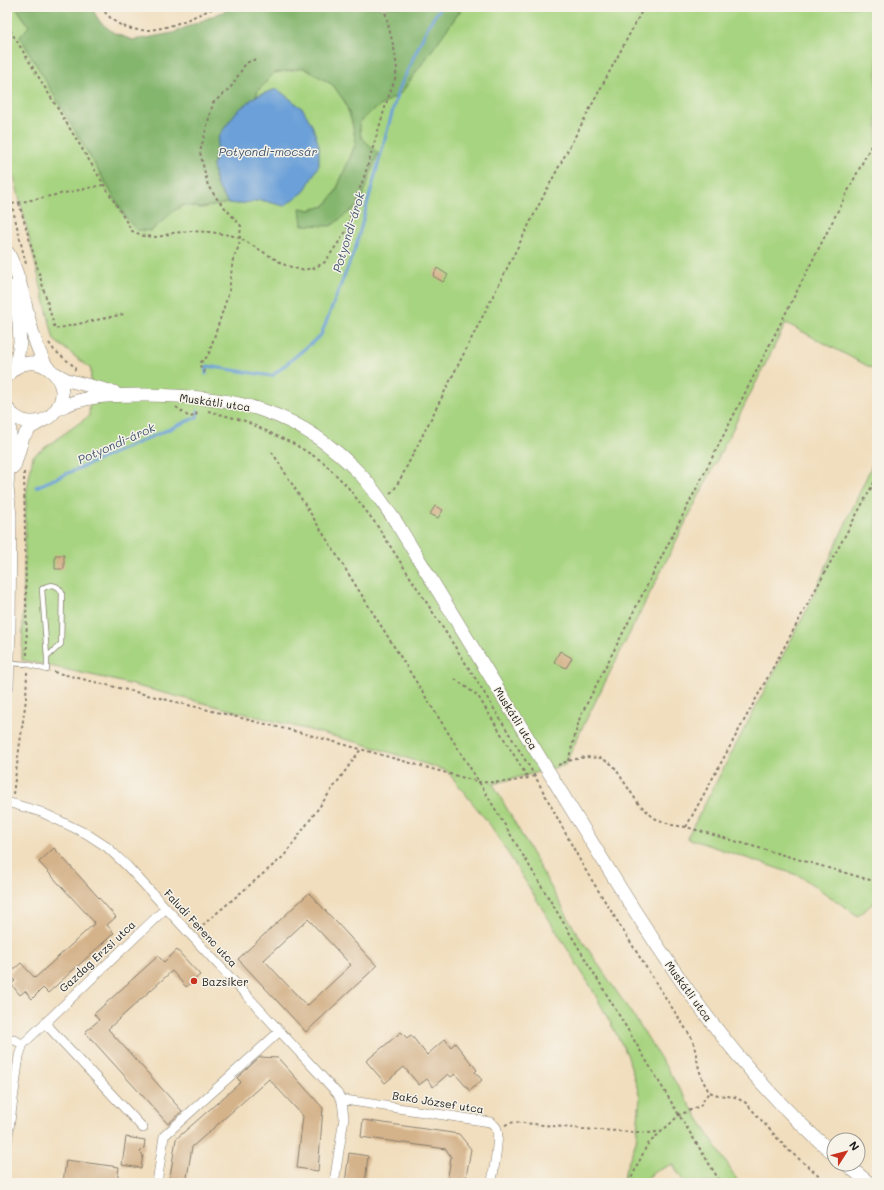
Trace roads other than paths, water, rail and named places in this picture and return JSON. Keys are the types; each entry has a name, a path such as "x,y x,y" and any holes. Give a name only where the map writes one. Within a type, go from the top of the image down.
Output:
{"main road":[{"path":"7,251 15,266 35,344 59,382 62,391 56,410"},
{"path":"7,251 9,273 19,322 20,342 12,372"},
{"name":"Muskátli utca","path":"12,372 31,363 37,363 67,380 129,396"},
{"name":"Muskátli utca","path":"10,501 15,461 23,437 30,428 52,415 56,410 68,403 102,396 167,396 207,398 234,402 258,408 276,414 298,425 320,439 342,456 363,477 404,536 641,921 688,991 740,1059 776,1098 826,1147"},
{"path":"8,410 16,418 26,422 42,420"},
{"path":"7,686 10,611 10,501 7,487 10,434 8,410"},
{"path":"856,1172 870,1183"}],"street":[{"name":"Faludi Ferenc utca","path":"9,803 41,812 67,824 107,847 192,935 337,1092 342,1101"},
{"name":"Gazdag Erzsi utca","path":"23,1044 166,908"},
{"path":"45,1023 143,1128"},
{"path":"157,1183 164,1136 280,1031"},
{"path":"7,1037 23,1044 19,1056 7,1143"},
{"name":"Bakó József utca","path":"342,1101 345,1100 490,1122 497,1130 492,1183"},
{"path":"334,1183 344,1118 342,1101"}],"lane":[{"path":"8,662 27,664 47,670 42,589 47,586 56,585 60,588 62,593 61,644 47,657"}],"water":[{"name":"Potyondi-mocsár","path":"277,89 303,109 313,127 319,146 319,165 304,192 284,206 261,200 239,204 228,203 216,184 213,166 219,136 236,112 256,96"}],"waterway":[{"name":"Potyondi-árok","path":"206,374 207,366 272,376 321,335 355,249 398,91 429,24 441,7"},
{"name":"Potyondi-árok","path":"36,487 197,417 198,411"}],"place":[{"name":"Bazsiker","path":"194,981"}]}
